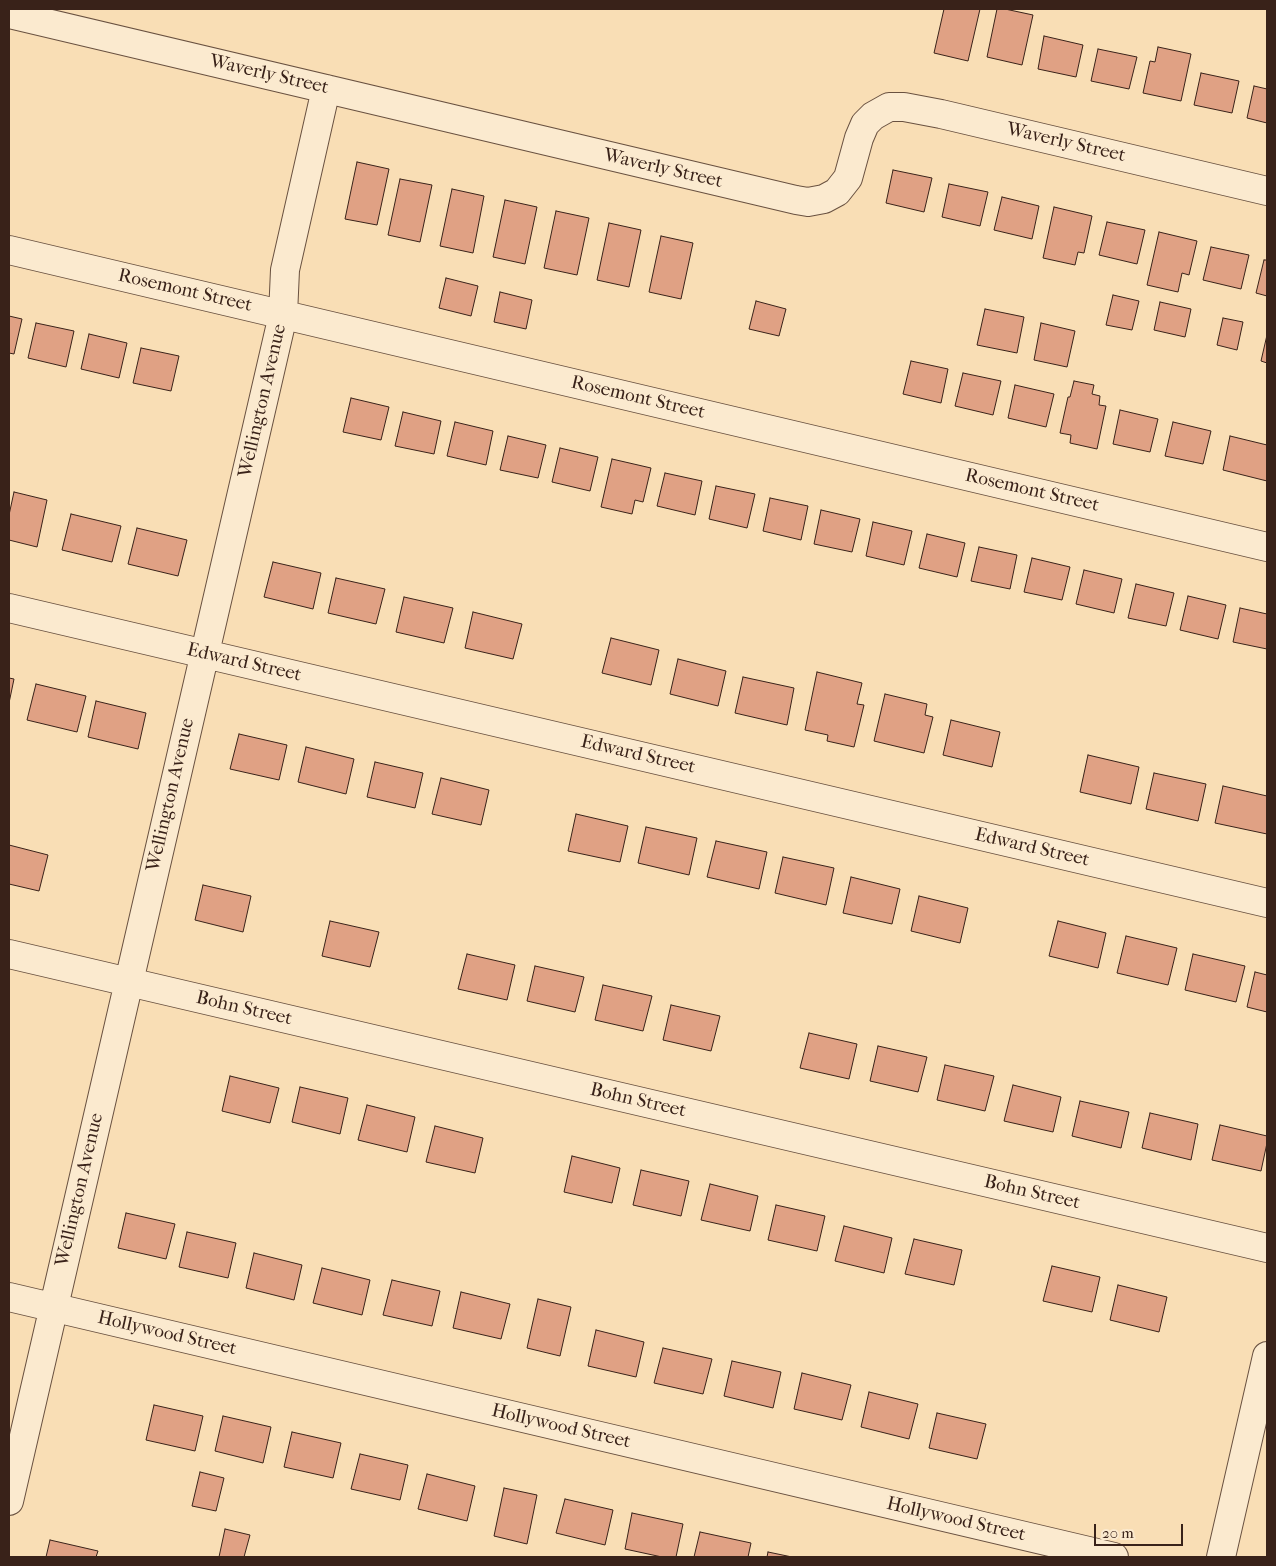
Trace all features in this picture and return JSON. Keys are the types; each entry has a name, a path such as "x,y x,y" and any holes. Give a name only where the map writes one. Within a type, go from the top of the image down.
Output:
{"street":[{"name":"Waverly Street","path":"9,14 723,184 808,202 824,199 837,192 848,178 859,138 866,124 873,116 889,107 904,107 941,114 1267,191"},
{"name":"Wellington Avenue","path":"9,1500 283,315 285,270 326,89"},
{"name":"Rosemont Street","path":"9,250 1267,547"},
{"name":"Edward Street","path":"9,608 1267,903"},
{"name":"Bohn Street","path":"9,954 1267,1248"},
{"name":"Hollywood Street","path":"9,1297 1114,1557"},
{"path":"1221,1557 1267,1356"}],"building":[{"path":"944,9 980,9 968,61 934,53"},
{"path":"997,9 1033,15 1022,65 987,57"},
{"path":"1044,36 1083,45 1076,77 1038,69"},
{"path":"1158,47 1191,54 1181,101 1143,93 1150,61 1155,62"},
{"path":"1098,49 1137,57 1129,89 1091,81"},
{"path":"1201,73 1239,81 1232,113 1194,105"},
{"path":"1254,86 1267,89 1267,123 1247,118"},
{"path":"357,162 389,169 377,225 345,219"},
{"path":"893,170 932,178 924,212 886,203"},
{"path":"400,179 432,185 420,242 388,235"},
{"path":"949,184 988,192 980,226 942,217"},
{"path":"452,189 484,196 473,253 440,246"},
{"path":"1002,197 1039,206 1032,239 994,230"},
{"path":"505,200 537,207 525,264 493,257"},
{"path":"1054,207 1092,216 1084,253 1078,252 1075,265 1043,258"},
{"path":"556,211 589,218 577,275 544,268"},
{"path":"1107,222 1145,230 1137,264 1099,255"},
{"path":"609,223 641,230 629,287 597,280"},
{"path":"1159,232 1197,241 1189,275 1182,273 1178,292 1147,285"},
{"path":"661,236 693,243 681,299 649,292"},
{"path":"1211,247 1249,255 1241,289 1203,280"},
{"path":"1264,260 1267,260 1267,296 1256,293"},
{"path":"446,278 478,286 471,316 439,308"},
{"path":"500,292 532,300 526,329 494,322"},
{"path":"1113,295 1139,301 1132,330 1106,325"},
{"path":"756,301 786,309 779,336 749,329"},
{"path":"1160,302 1191,309 1185,337 1154,330"},
{"path":"985,309 1024,317 1017,353 977,345"},
{"path":"9,316 22,319 14,354 9,353"},
{"path":"1223,318 1243,322 1237,350 1217,345"},
{"path":"36,323 74,331 66,367 28,358"},
{"path":"1041,323 1075,331 1067,367 1034,360"},
{"path":"89,334 127,343 119,378 81,369"},
{"path":"1267,335 1267,363 1261,361"},
{"path":"141,348 179,356 171,391 133,383"},
{"path":"911,361 948,369 941,403 903,394"},
{"path":"963,373 1001,381 993,415 955,406"},
{"path":"1074,381 1094,385 1092,394 1100,396 1099,405 1106,406 1097,449 1070,443 1071,435 1060,433 1068,397 1070,397"},
{"path":"1015,385 1054,394 1046,427 1008,418"},
{"path":"351,398 389,407 381,440 343,432"},
{"path":"1120,410 1158,419 1150,452 1113,444"},
{"path":"403,412 441,421 434,454 395,446"},
{"path":"455,422 493,431 486,465 447,456"},
{"path":"1173,422 1211,431 1203,464 1165,456"},
{"path":"508,436 546,445 538,478 500,470"},
{"path":"1230,436 1267,445 1267,481 1223,470"},
{"path":"560,448 598,457 590,491 552,482"},
{"path":"612,459 651,468 643,502 635,500 632,514 601,507"},
{"path":"665,473 702,481 695,515 657,506"},
{"path":"716,486 755,494 747,528 709,519"},
{"path":"14,492 47,500 37,547 9,540 9,515"},
{"path":"770,498 808,506 801,540 763,531"},
{"path":"821,510 860,519 852,552 814,544"},
{"path":"71,514 121,526 112,562 62,550"},
{"path":"873,522 912,531 904,565 866,556"},
{"path":"137,528 187,540 178,576 128,564"},
{"path":"927,534 965,543 957,577 919,568"},
{"path":"979,547 1017,555 1010,589 971,581"},
{"path":"1032,558 1070,567 1062,600 1024,592"},
{"path":"273,562 321,573 313,609 264,597"},
{"path":"1084,570 1122,579 1114,613 1076,604"},
{"path":"336,578 385,589 376,624 328,613"},
{"path":"1136,584 1174,593 1166,626 1128,618"},
{"path":"1188,596 1226,605 1218,639 1180,630"},
{"path":"404,597 453,608 444,643 396,632"},
{"path":"1240,608 1267,614 1267,649 1233,642"},
{"path":"473,612 522,624 513,659 465,648"},
{"path":"611,638 659,650 651,685 602,673"},
{"path":"678,659 726,671 718,706 670,694"},
{"path":"817,672 862,683 857,704 864,705 854,747 827,741 828,735 805,730"},
{"path":"743,677 794,688 787,725 735,713"},
{"path":"9,678 14,679 9,703"},
{"path":"36,684 86,696 77,732 27,720"},
{"path":"885,694 927,704 925,715 933,717 924,753 874,741"},
{"path":"96,701 146,713 138,749 88,737"},
{"path":"951,720 1000,732 992,767 943,755"},
{"path":"239,734 287,745 279,780 230,769"},
{"path":"306,747 354,759 346,794 298,782"},
{"path":"1088,755 1139,767 1131,804 1080,792"},
{"path":"375,762 423,773 415,808 367,797"},
{"path":"1154,773 1206,784 1198,821 1146,809"},
{"path":"441,778 489,790 481,825 432,814"},
{"path":"1223,786 1267,796 1267,834 1215,823"},
{"path":"576,814 628,826 620,862 568,851"},
{"path":"646,827 697,838 689,875 638,863"},
{"path":"716,841 767,852 759,889 707,877"},
{"path":"9,845 48,855 39,891 9,884"},
{"path":"783,857 834,868 826,905 775,893"},
{"path":"851,877 900,889 892,924 843,913"},
{"path":"203,885 251,896 243,932 195,920"},
{"path":"919,896 968,908 960,943 911,931"},
{"path":"330,921 379,932 370,967 322,956"},
{"path":"1058,921 1106,933 1098,968 1049,956"},
{"path":"1126,936 1177,948 1168,985 1117,973"},
{"path":"467,954 515,965 507,1000 458,989"},
{"path":"1193,954 1245,966 1236,1002 1185,990"},
{"path":"535,966 584,977 575,1012 527,1001"},
{"path":"1255,972 1267,975 1267,1012 1247,1007"},
{"path":"603,985 652,996 643,1031 595,1020"},
{"path":"671,1005 720,1016 711,1051 663,1040"},
{"path":"809,1033 857,1044 849,1079 800,1068"},
{"path":"878,1046 927,1057 918,1092 870,1081"},
{"path":"945,1065 994,1076 985,1111 937,1100"},
{"path":"230,1076 279,1088 270,1123 222,1111"},
{"path":"1013,1085 1061,1097 1053,1132 1004,1121"},
{"path":"300,1087 348,1098 340,1134 292,1122"},
{"path":"1080,1101 1129,1112 1121,1148 1072,1136"},
{"path":"367,1105 415,1117 407,1152 358,1140"},
{"path":"1150,1113 1198,1124 1191,1160 1142,1148"},
{"path":"1220,1125 1267,1136 1261,1171 1212,1160"},
{"path":"435,1126 483,1138 475,1173 426,1162"},
{"path":"572,1156 620,1168 612,1203 564,1192"},
{"path":"641,1170 689,1181 681,1216 633,1205"},
{"path":"710,1184 758,1196 750,1231 701,1220"},
{"path":"776,1205 825,1216 817,1251 768,1240"},
{"path":"126,1213 175,1224 166,1259 118,1248"},
{"path":"844,1226 892,1238 884,1273 835,1261"},
{"path":"187,1232 236,1243 228,1278 179,1267"},
{"path":"914,1239 962,1250 954,1285 905,1274"},
{"path":"254,1253 302,1265 294,1300 246,1288"},
{"path":"1052,1266 1100,1277 1092,1312 1043,1301"},
{"path":"322,1268 370,1280 362,1315 313,1303"},
{"path":"392,1280 440,1291 432,1326 383,1315"},
{"path":"1118,1285 1167,1297 1159,1332 1110,1320"},
{"path":"461,1292 510,1304 501,1339 453,1328"},
{"path":"538,1299 571,1307 560,1356 527,1348"},
{"path":"596,1330 644,1342 636,1377 588,1366"},
{"path":"663,1348 712,1359 703,1394 654,1383"},
{"path":"732,1361 781,1372 773,1408 724,1396"},
{"path":"802,1373 851,1385 842,1420 794,1409"},
{"path":"869,1392 918,1404 909,1439 861,1427"},
{"path":"154,1405 203,1416 195,1451 146,1440"},
{"path":"937,1413 986,1424 977,1459 929,1448"},
{"path":"223,1416 271,1427 263,1463 215,1451"},
{"path":"292,1432 341,1443 333,1478 284,1467"},
{"path":"360,1454 408,1465 400,1500 351,1489"},
{"path":"200,1472 224,1478 216,1511 192,1506"},
{"path":"427,1474 475,1486 467,1521 418,1509"},
{"path":"504,1488 537,1495 527,1544 494,1536"},
{"path":"565,1499 613,1510 605,1545 556,1533"},
{"path":"632,1513 683,1524 676,1557 662,1557 625,1549"},
{"path":"225,1529 250,1535 244,1557 219,1557"},
{"path":"700,1532 751,1543 748,1557 694,1557"},
{"path":"50,1540 98,1551 96,1557 46,1557"},
{"path":"768,1552 792,1557 767,1557"}]}
